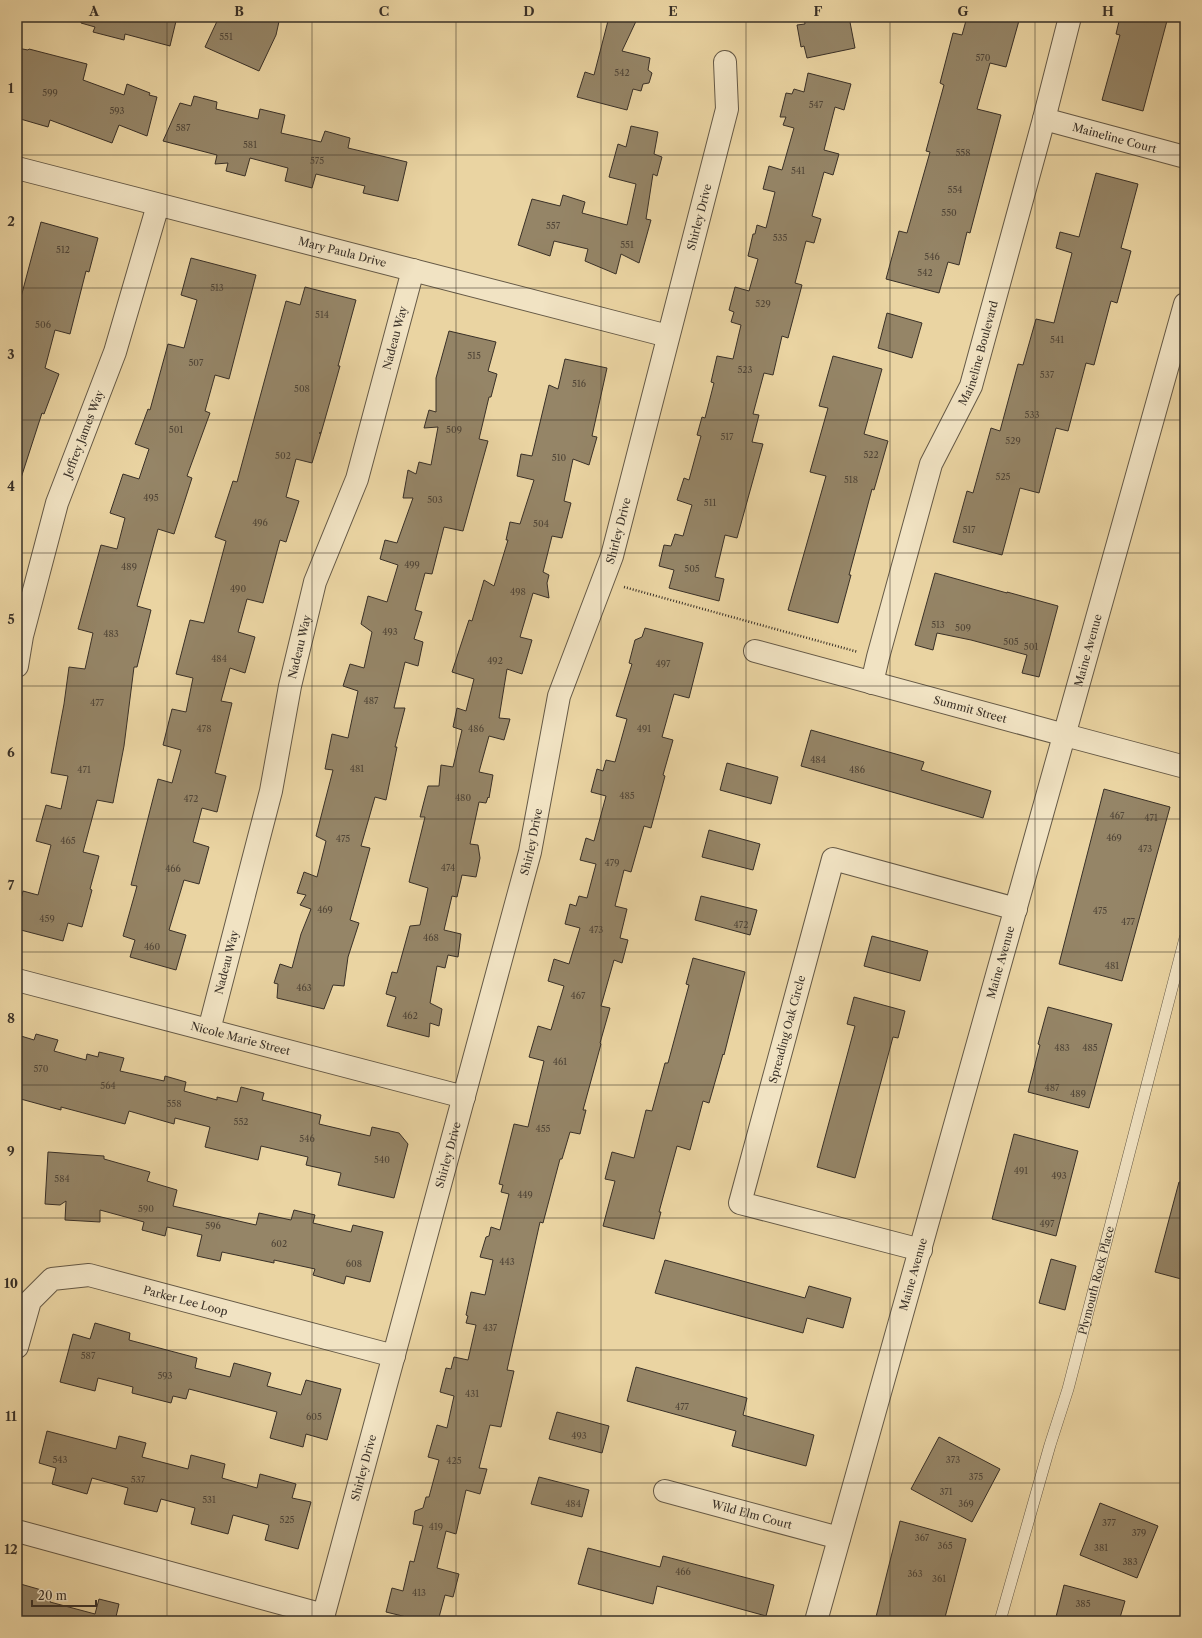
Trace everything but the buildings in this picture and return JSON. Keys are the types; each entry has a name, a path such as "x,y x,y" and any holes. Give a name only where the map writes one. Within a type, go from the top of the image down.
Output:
{"street":[{"name":"Maineline Boulevard","path":"872,683 931,464 971,386 1044,119 1070,17"},
{"name":"Shirley Drive","path":"323,1618 530,852 559,696 612,556 727,109 725,62"},
{"name":"Maineline Court","path":"1044,119 1185,157"},
{"name":"Mary Paula Drive","path":"17,168 668,336"},
{"name":"Jeffrey James Way","path":"17,666 22,636 57,503 115,352 158,204"},
{"name":"Nadeau Way","path":"209,1030 271,791 290,686 315,582 357,479 413,270"},
{"name":"Maine Avenue","path":"816,1621 1185,304"},
{"name":"Summit Street","path":"755,651 1185,767"},
{"name":"Spreading Oak Circle","path":"921,1250 740,1203 833,858 1016,909"},
{"name":"Nicole Marie Street","path":"17,980 464,1097"},
{"name":"Parker Lee Loop","path":"17,1347 30,1301 52,1279 88,1274 394,1356"},
{"name":"Wild Elm Court","path":"665,1491 839,1538"},
{"path":"17,1531 323,1618"}],"lane":[{"name":"Plymouth Rock Place","path":"1000,1621 1050,1445 1068,1389 1185,938"}],"path":[{"path":"602,580 878,657"}]}
